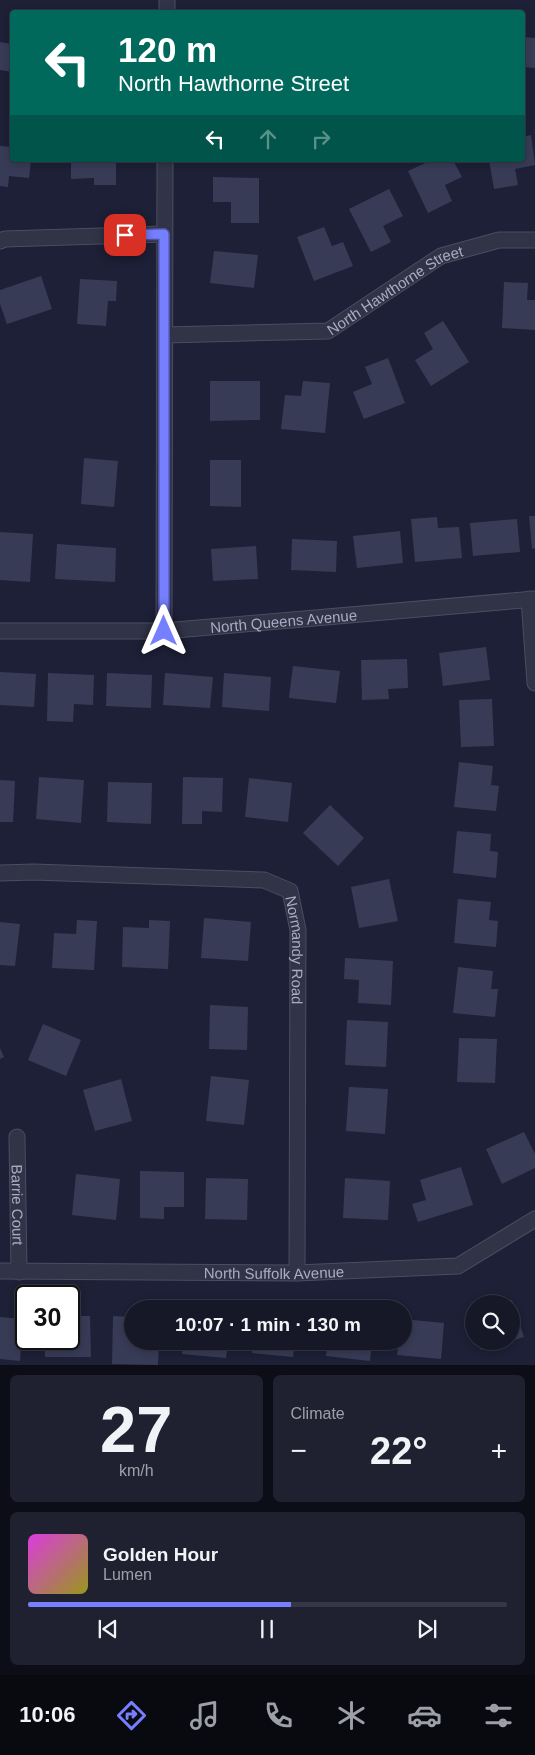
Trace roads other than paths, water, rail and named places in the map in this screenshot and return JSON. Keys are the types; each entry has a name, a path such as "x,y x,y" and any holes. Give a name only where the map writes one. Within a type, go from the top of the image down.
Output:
{"street":[{"path":"164,631 165,162"},
{"path":"0,241 5,239 164,234"},
{"name":"North Hawthorne Street","path":"165,335 328,331 442,256 499,240 535,240"},
{"path":"532,599 535,683"},
{"name":"North Queens Avenue","path":"0,631 164,631 532,599"},
{"name":"Normandy Road","path":"0,873 44,872 264,880 290,891 298,930 297,1273"},
{"name":"Barrie Court","path":"17,1137 19,1272"},
{"name":"North Suffolk Avenue","path":"0,1271 297,1273 458,1266 535,1219"}]}
